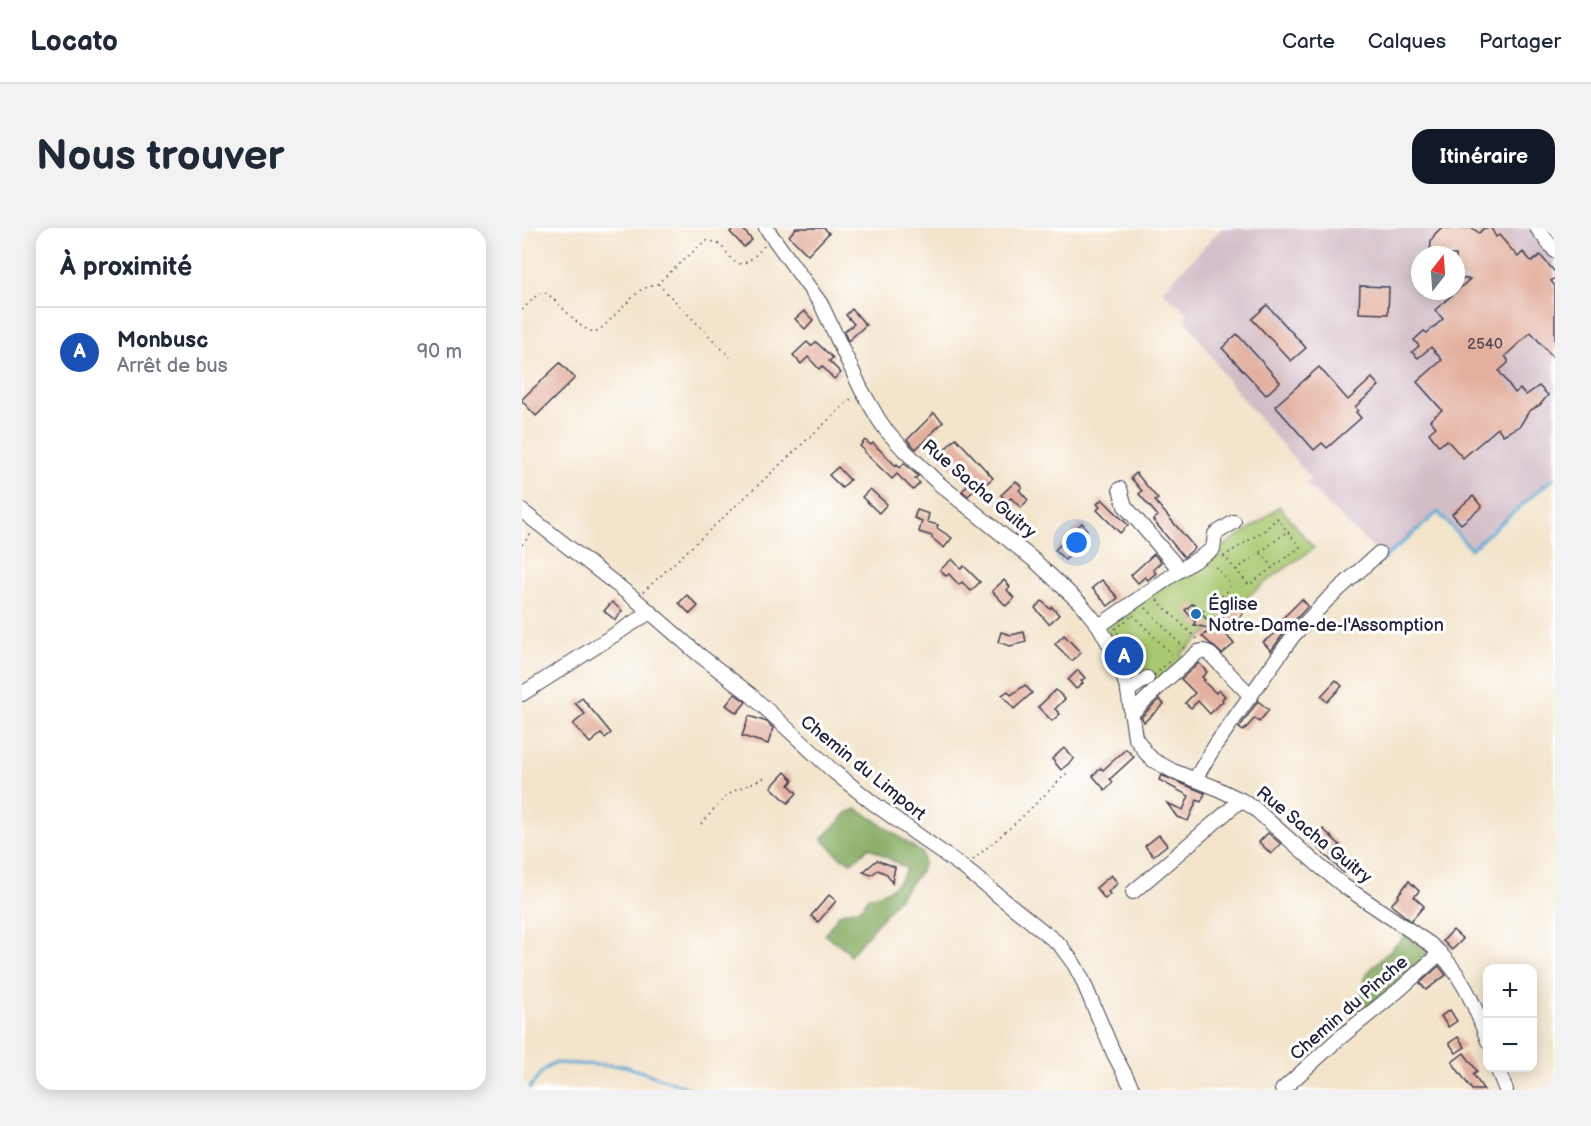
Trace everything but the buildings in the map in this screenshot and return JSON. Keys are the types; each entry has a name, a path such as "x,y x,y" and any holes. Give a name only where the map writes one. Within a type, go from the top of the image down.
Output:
{"street":[{"path":"1537,228 1555,251"},
{"name":"Rue Sacha Guitry","path":"770,232 822,304 861,389 879,420 903,450 937,482 1035,561 1081,604 1099,626 1118,660 1128,691 1135,737 1146,753 1153,760 1173,771 1241,800 1254,808 1344,886 1430,944 1440,953 1463,983 1483,1029"},
{"path":"1120,489 1125,506 1180,570"},
{"name":"Chemin du Limport","path":"522,511 635,599 697,654 751,695 833,771 873,803 964,868 1060,945 1082,979 1114,1054 1133,1090"},
{"path":"1099,626 1180,570 1212,556 1215,534 1234,522"},
{"path":"1195,779 1216,744 1293,636 1319,608 1379,553"},
{"path":"522,694 650,612"},
{"path":"1131,714 1198,652 1200,646 1251,696"},
{"path":"1128,691 1147,678"},
{"path":"1133,892 1165,857 1241,800"},
{"name":"Chemin du Pinche","path":"1282,1090 1343,1034 1399,990 1440,953"},
{"path":"1499,1072 1506,1090"}],"path":[{"path":"522,310 543,292 548,294 582,327 595,332 642,289 657,284 705,241 712,240 733,260 739,264 746,264 754,258 770,232"},
{"path":"657,284 730,357"},
{"path":"635,599 861,389"},
{"path":"1277,518 1288,532 1300,547 1249,585 1224,556 1265,530 1277,518"},
{"path":"522,545 530,537 534,522"},
{"path":"1236,570 1288,532"},
{"path":"1261,552 1273,567"},
{"path":"1203,611 1230,590 1228,581 1212,556"},
{"path":"1185,649 1145,608 1157,600 1200,646"},
{"path":"1133,615 1174,657 1148,681 1115,629 1133,615 1139,611"},
{"path":"964,868 1020,819 1067,772"},
{"path":"701,824 725,797 764,778"}],"shaded area":[{"path":"1222,228 1530,228 1555,259 1555,481 1550,478 1470,548 1436,513 1384,559 1306,484 1311,479 1231,385 1185,318 1188,313 1162,291"}],"green space":[{"path":"1279,506 1314,548 1263,584 1230,611 1181,654 1185,659 1147,692 1107,630 1109,622 1260,522"},
{"path":"856,809 922,853 924,863 920,872 850,956 847,950 825,935 839,914 863,907 868,897 896,885 907,869 869,847 851,862 840,857 822,839 847,813"},
{"path":"1406,935 1433,954 1361,1013 1355,1009 1362,997 1364,978"}],"waterway":[{"path":"1359,580 1438,512 1471,549 1552,479"},
{"path":"528,1090 542,1072 553,1063 625,1066 694,1090"}],"place":[{"name":"Église Notre-Dame-de-l'Assomption","path":"1196,614"},
{"name":"Monbusc","path":"1124,656"}]}
